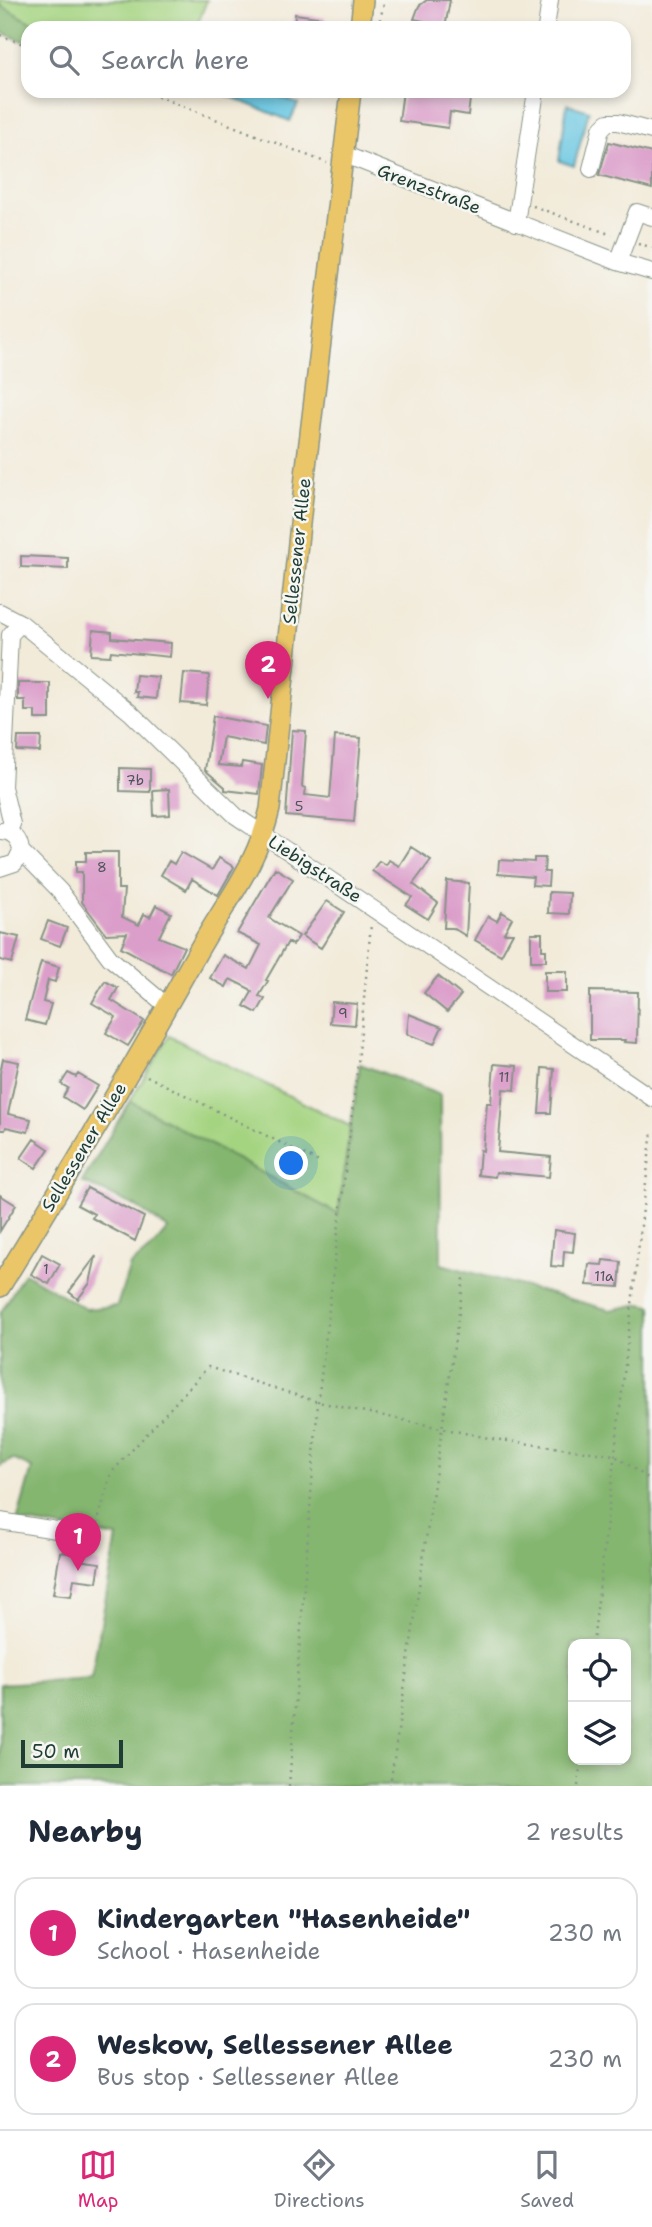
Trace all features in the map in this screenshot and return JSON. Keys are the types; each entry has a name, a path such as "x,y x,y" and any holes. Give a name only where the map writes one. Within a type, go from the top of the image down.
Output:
{"main road":[{"path":"361,21 363,0"},
{"name":"Sellessener Allee","path":"0,1287 257,854 264,835 270,809 350,98"}],"street":[{"path":"547,21 550,0"},
{"path":"516,223 535,98"},
{"path":"591,169 601,129 608,122 652,131"},
{"name":"Grenzstraße","path":"342,161 652,272"},
{"path":"618,262 637,212 652,217"},
{"name":"Liebigstraße","path":"0,612 21,622 131,713 236,816 652,1098"},
{"path":"21,622 10,635 3,788 12,824 3,831 19,841 21,852 60,891 110,958 167,1006"},
{"path":"0,868 10,867 21,852"},
{"path":"0,1521 94,1536"}],"path":[{"path":"379,21 385,0"},
{"path":"0,35 21,43"},
{"path":"164,98 342,161"},
{"path":"519,200 625,240 652,247"},
{"path":"289,1786 318,1402 358,1063 373,907"},
{"path":"132,1068 321,1163"},
{"path":"594,1639 652,1130"},
{"path":"390,1786 464,1278"},
{"path":"94,1536 111,1474 208,1367 318,1402 493,1438 614,1455 652,1481"},
{"path":"578,1786 580,1765"}],"green space":[{"path":"0,0 207,0 199,21 29,21 0,5"},
{"path":"0,5 29,21 21,21 21,40 0,32"},
{"path":"169,1036 350,1126 339,1215 130,1101"},
{"path":"360,1064 440,1095 441,1264 610,1310 641,1304 652,1306 652,1786 0,1786 0,1684 91,1678 117,1537 17,1521 32,1468 13,1459 0,1466 0,1314 24,1273 86,1309 117,1306 130,1265 153,1247 168,1229 135,1206 82,1182 130,1101 338,1214"}],"water":[{"path":"234,98 283,98 298,104 290,121"},
{"path":"567,104 589,111 574,166 559,161"}],"building":[{"path":"427,0 450,0 446,21 414,19 419,6"},
{"path":"295,14 325,18 325,21 294,21"},
{"path":"402,98 470,98 468,115 450,112 448,128 399,121"},
{"path":"609,142 652,153 652,189 599,175"},
{"path":"21,556 68,558 68,569 21,567"},
{"path":"93,630 112,632 112,638 171,643 170,657 111,651 110,656 91,655"},
{"path":"184,673 209,675 206,705 181,703"},
{"path":"136,675 158,677 156,699 137,697 138,692 134,692"},
{"path":"18,683 50,683 50,719 35,719 35,711 25,711 25,700 18,700"},
{"path":"213,716 266,726 264,745 223,737 218,765 241,767 242,762 262,765 259,794 225,790 225,787 205,770"},
{"path":"292,730 306,731 302,787 306,788 305,795 330,798 335,736 361,738 354,822 286,816"},
{"path":"18,737 41,737 40,752 17,751"},
{"path":"120,768 150,769 150,792 120,791"},
{"path":"169,789 170,815 154,816 153,790"},
{"path":"411,847 431,860 413,884 438,903 428,919 406,905 412,897 372,871 379,861 386,865 389,860 399,866"},
{"path":"86,852 118,852 118,889 124,889 122,917 139,925 144,914 150,917 156,905 171,913 159,937 184,947 171,974 121,947 127,933 106,934 82,902 82,872 76,872 76,861 86,861"},
{"path":"181,852 212,870 219,858 234,867 218,895 192,879 186,890 161,875 169,861 174,864"},
{"path":"534,858 545,858 544,872 549,872 548,886 532,885 533,877 498,874 499,860 534,862"},
{"path":"275,868 293,879 269,918 299,936 293,945 288,942 266,980 268,981 259,996 265,999 257,1013 244,1006 252,992 250,989 230,979 226,987 210,978 223,955 249,969 261,945 237,933"},
{"path":"447,881 469,883 466,936 453,928 444,928"},
{"path":"549,892 570,893 569,914 548,913"},
{"path":"327,901 344,912 321,948 302,936"},
{"path":"502,912 512,918 504,933 513,933 501,955 475,940 488,916 497,921"},
{"path":"48,921 67,928 60,946 41,939"},
{"path":"0,933 19,937 12,963 0,960"},
{"path":"531,933 542,933 542,950 546,950 546,961 531,961"},
{"path":"41,962 59,967 55,982 48,980 43,1002 51,1004 45,1025 25,1020"},
{"path":"545,971 567,971 567,992 545,992"},
{"path":"438,976 461,995 447,1012 424,993"},
{"path":"105,981 118,988 111,1000 144,1021 128,1046 106,1033 116,1017 92,1003"},
{"path":"590,991 638,992 637,1043 624,1042 625,1040 590,1040"},
{"path":"332,1002 357,1004 355,1025 330,1023"},
{"path":"409,1014 442,1027 434,1044 407,1034"},
{"path":"3,1059 19,1062 8,1114 31,1119 28,1132 6,1127 5,1130 0,1130 0,1073"},
{"path":"494,1064 517,1066 515,1090 503,1089 498,1152 551,1157 549,1177 496,1172 495,1177 478,1175 487,1103 491,1103"},
{"path":"542,1068 554,1069 551,1113 539,1113"},
{"path":"68,1073 76,1077 78,1074 98,1086 83,1110 63,1097 68,1088 61,1084"},
{"path":"34,1139 49,1149 36,1168 21,1158"},
{"path":"87,1188 144,1217 135,1241 92,1218 94,1214 77,1205"},
{"path":"0,1195 16,1205 0,1231"},
{"path":"554,1230 575,1233 573,1252 564,1251 563,1267 551,1266"},
{"path":"42,1254 60,1264 49,1284 31,1274"},
{"path":"96,1256 90,1283 78,1299 69,1292"},
{"path":"603,1260 621,1262 619,1287 587,1285 589,1264 602,1265"},
{"path":"60,1552 78,1554 77,1560 100,1563 97,1582 74,1579 71,1596 53,1594"}],"place":[{"name":"Weskow, Sellessener Allee","path":"268,699"},
{"name":"Kindergarten \"Hasenheide\"","path":"78,1571"}]}
